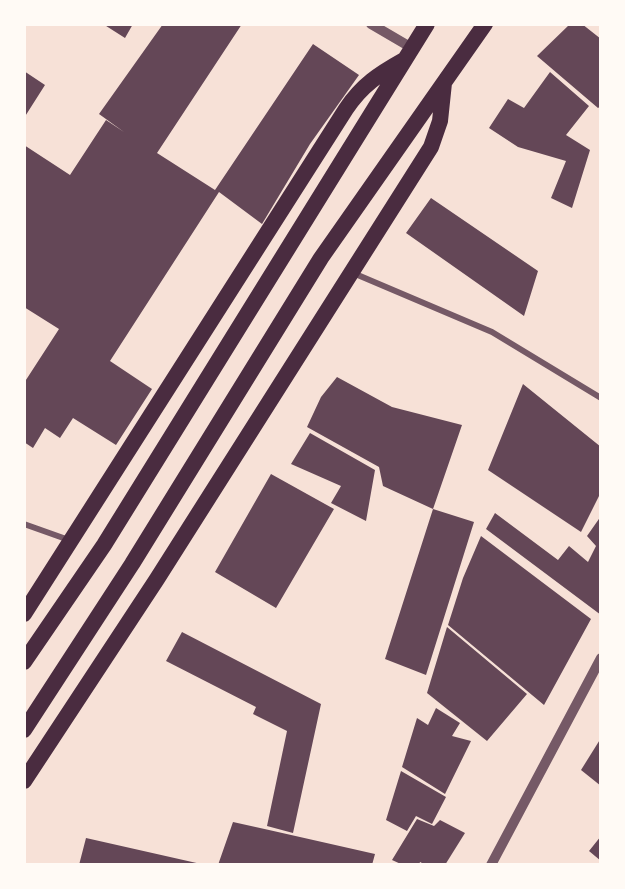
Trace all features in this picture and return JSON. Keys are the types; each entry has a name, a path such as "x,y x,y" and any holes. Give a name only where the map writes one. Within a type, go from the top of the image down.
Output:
{"highway":[{"path":"24,662 104,545 427,24"},
{"path":"24,730 132,564 321,258 485,24"},
{"path":"24,614 73,541 360,89 373,77 408,54"},
{"path":"24,781 157,579 431,147 440,121 445,79"}],"street":[{"path":"371,24 408,54"},
{"path":"351,272 492,332 601,398"},
{"path":"24,524 73,541"},
{"path":"491,865 601,658"}],"building":[{"path":"103,24 133,24 125,38"},
{"path":"163,24 242,24 157,153 215,190 313,44 359,75 310,144 262,224 219,192 110,361 152,389 116,445 73,418 60,438 45,428 33,448 24,442 24,383 59,329 24,307 24,145 70,175 106,120 124,132 99,114"},
{"path":"570,24 582,24 601,39 601,106 598,108 537,56"},
{"path":"24,71 45,85 24,118"},
{"path":"550,72 589,106 566,135 590,150 572,208 551,198 566,161 518,147 489,128 508,99 524,108"},
{"path":"431,198 538,271 524,316 406,233"},
{"path":"337,377 392,407 462,425 433,509 383,486 379,467 307,427 321,397"},
{"path":"523,384 601,447 601,492 581,532 488,470"},
{"path":"310,433 375,470 366,521 331,503 341,486 291,464"},
{"path":"271,474 334,509 276,608 215,572"},
{"path":"433,509 474,522 426,675 385,659"},
{"path":"495,513 558,560 569,546 588,562 596,546 587,536 601,516 601,615 486,529"},
{"path":"481,536 591,619 544,705 448,625 463,578"},
{"path":"447,627 527,694 487,741 427,693"},
{"path":"182,632 321,704 293,833 267,826 287,731 253,714 256,707 166,661"},
{"path":"436,708 460,723 452,736 471,741 445,794 402,767 417,718 428,725"},
{"path":"601,738 601,786 581,770"},
{"path":"401,771 446,797 432,824 416,816 407,831 386,820"},
{"path":"417,819 434,826 440,820 465,833 445,865 426,865 420,862 419,865 403,865 392,860"},
{"path":"233,822 375,854 372,865 218,865"},
{"path":"601,836 601,861 589,851"},
{"path":"86,838 201,864 201,865 79,865"}]}
